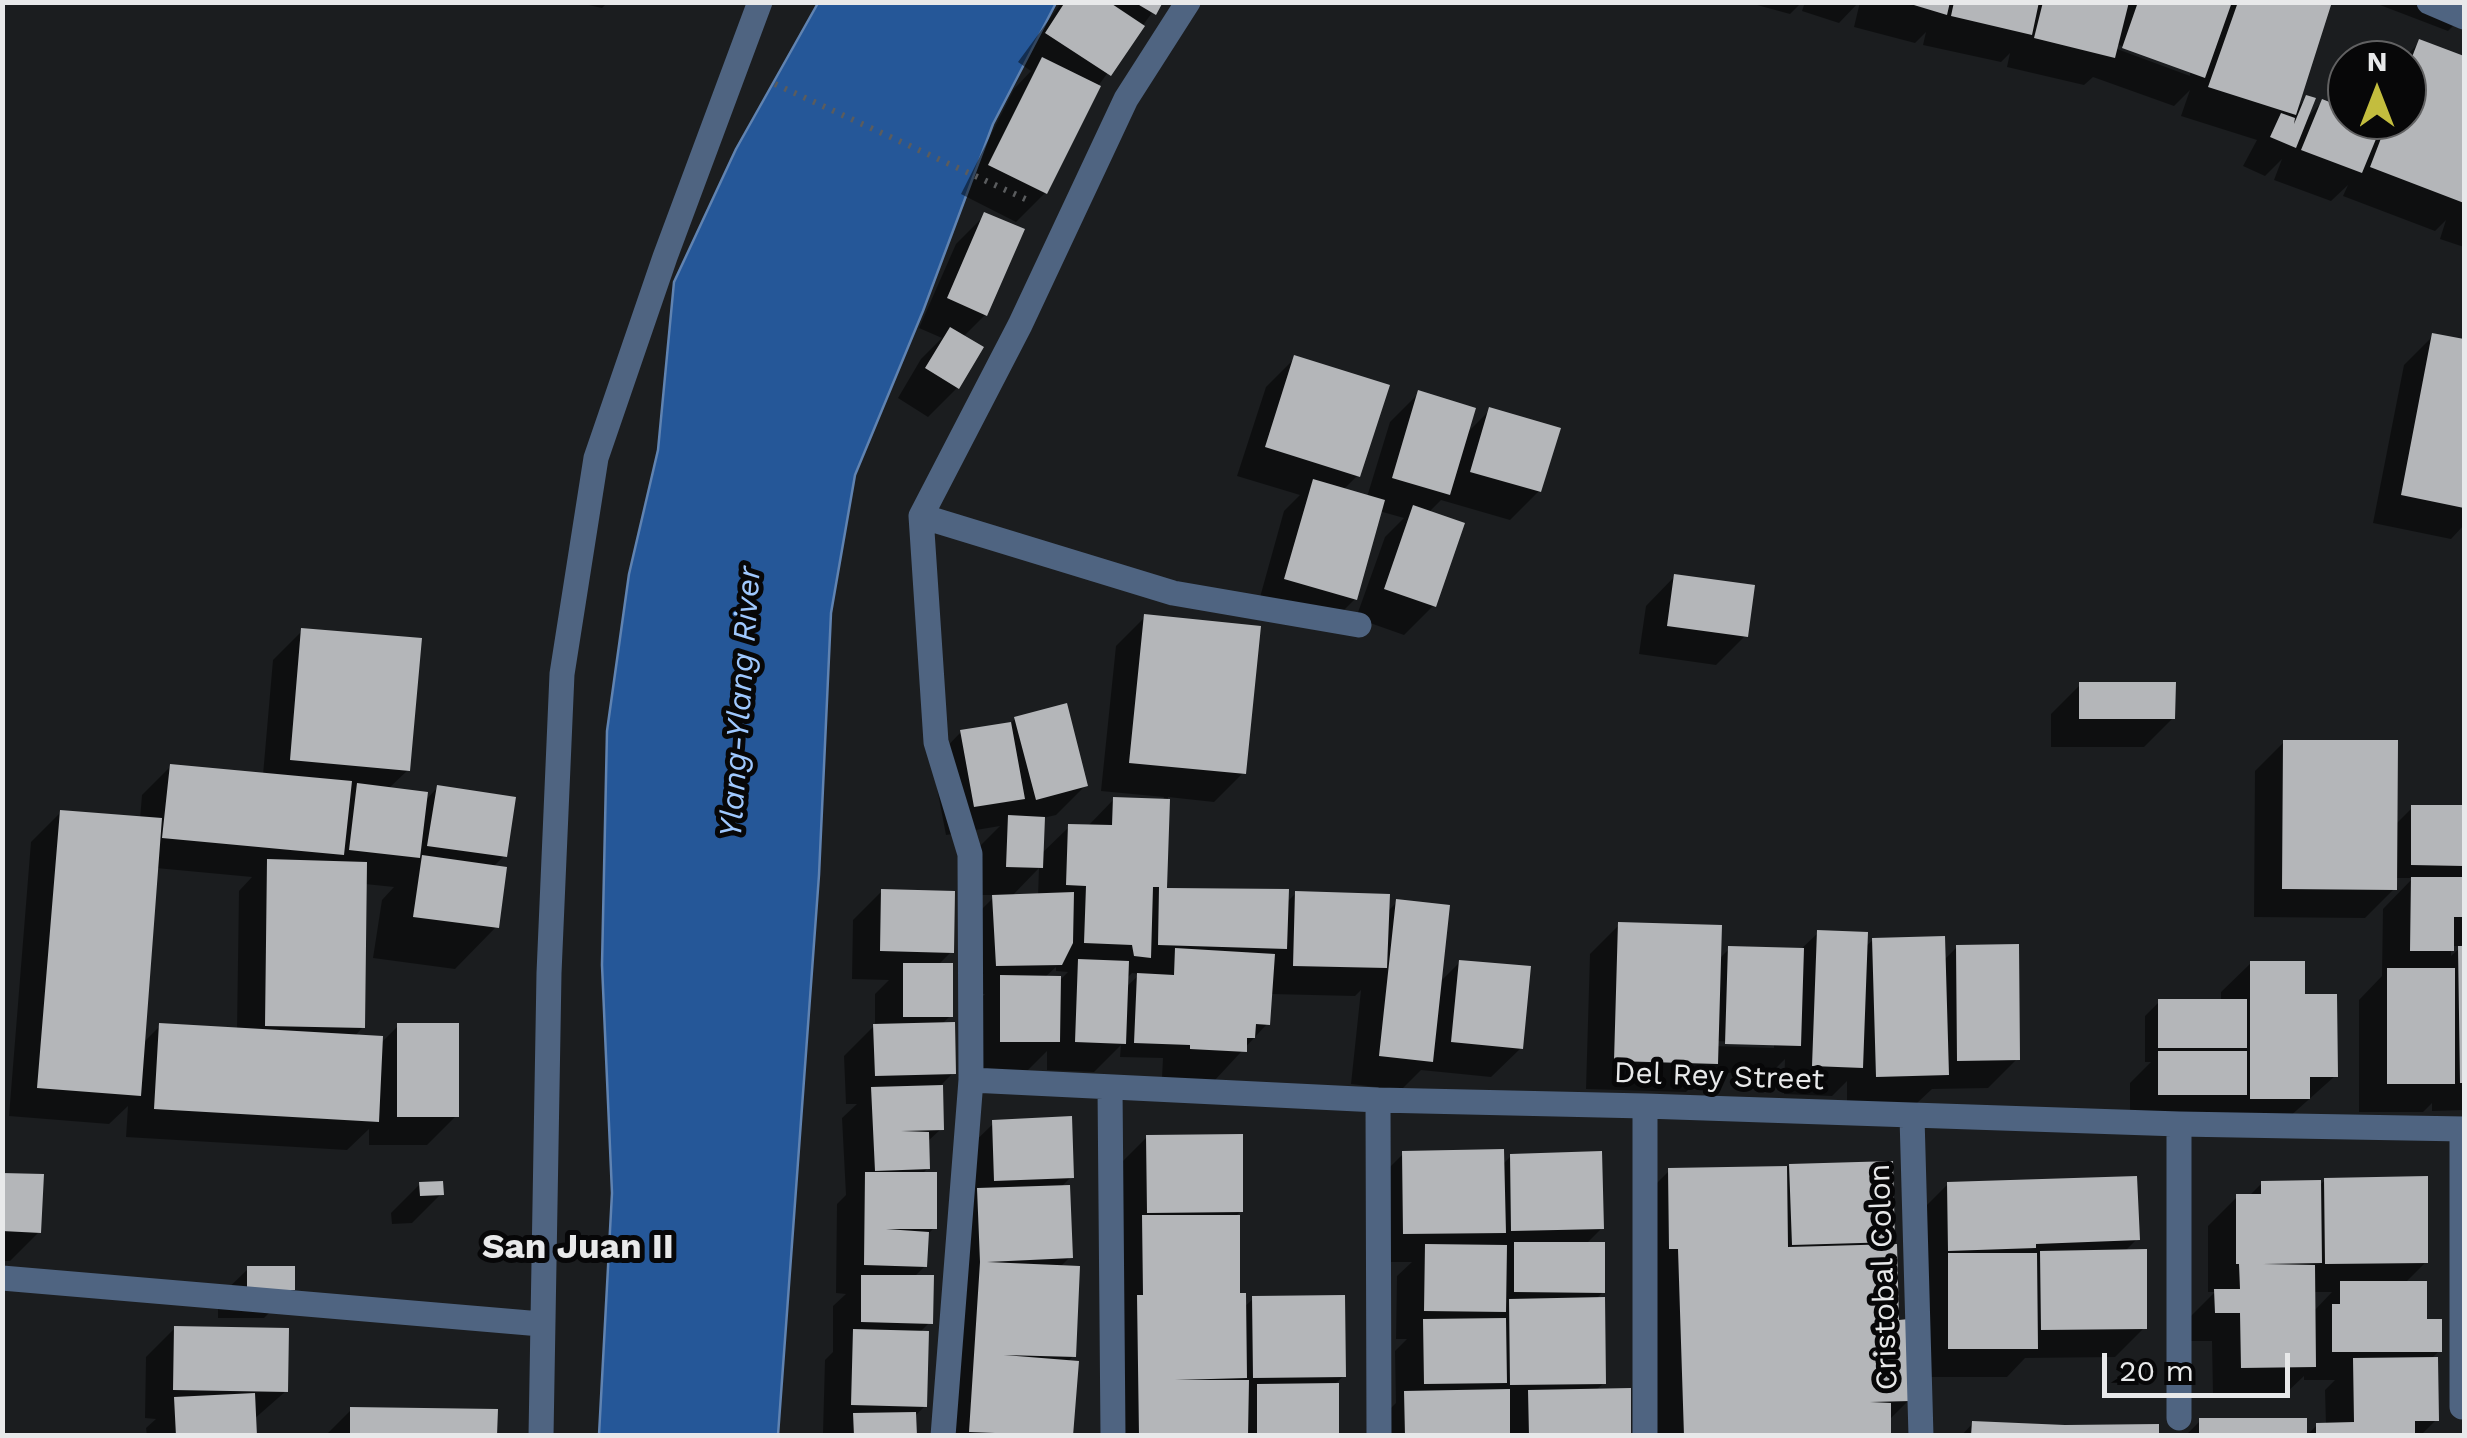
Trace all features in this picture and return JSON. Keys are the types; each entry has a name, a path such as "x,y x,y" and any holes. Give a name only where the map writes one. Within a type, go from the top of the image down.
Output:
{"street":[{"path":"541,1436 550,973 562,674 596,458 760,2"},
{"path":"942,1436 971,1080 970,854 936,742 921,516 1020,324 1126,99 1188,2"},
{"path":"2429,2 2464,17"},
{"path":"921,516 1173,592 1359,625"},
{"name":"Del Rey Street","path":"971,1080 1378,1100 2180,1124 2463,1128"},
{"path":"1110,1087 1113,1436"},
{"path":"1378,1100 1379,1436"},
{"path":"1645,1106 1645,1436"},
{"name":"Cristobal Colon","path":"1912,1117 1921,1436"},
{"path":"2180,1124 2180,1418"},
{"path":"2462,1407 2463,1128"},
{"path":"2,1278 541,1324"}],"path":[{"path":"768,80 1069,220"}],"water":[{"name":"Ylang-Ylang River","path":"818,3 1056,3 993,124 923,311 855,475 831,613 819,875 778,1435 599,1435 612,1193 602,965 607,731 629,574 658,450 674,282 736,149"}],"building":[{"path":"1065,2 1109,2 1145,26 1111,76 1045,33"},
{"path":"1134,2 1163,2 1156,15"},
{"path":"1904,2 1950,2 1947,15"},
{"path":"1954,2 2039,2 2032,35 1951,16"},
{"path":"2043,2 2129,2 2115,58 2034,38"},
{"path":"2138,2 2232,2 2205,78 2122,48"},
{"path":"2238,2 2332,2 2296,115 2208,87"},
{"path":"2427,42 2464,56 2464,203 2370,167 2380,140 2427,140"},
{"path":"1042,57 1101,86 1047,194 988,165"},
{"path":"2306,95 2316,98 2296,148 2270,137 2281,113 2295,118 2294,124"},
{"path":"2322,99 2327,101 2327,140 2376,140 2362,173 2301,150"},
{"path":"984,212 1025,229 987,316 947,298"},
{"path":"950,327 984,347 959,389 925,368"},
{"path":"2432,333 2464,339 2464,508 2401,495"},
{"path":"1294,355 1390,385 1360,477 1265,447"},
{"path":"1418,390 1476,408 1450,495 1392,478"},
{"path":"1489,407 1561,428 1541,492 1470,472"},
{"path":"1313,479 1385,500 1357,600 1284,579"},
{"path":"1413,505 1465,523 1436,607 1384,589"},
{"path":"1674,574 1755,585 1748,637 1667,626"},
{"path":"1144,614 1261,626 1246,774 1129,763"},
{"path":"301,628 422,638 410,771 290,760"},
{"path":"2079,682 2176,682 2175,719 2079,719"},
{"path":"1067,703 1088,786 1036,800 1014,717"},
{"path":"1011,722 1025,799 974,807 960,730"},
{"path":"2283,740 2398,740 2397,890 2282,889"},
{"path":"170,764 352,781 344,855 162,838"},
{"path":"357,783 428,792 420,858 349,850"},
{"path":"437,785 516,797 507,857 427,846"},
{"path":"1113,797 1170,799 1167,888 1289,889 1287,949 1158,945 1159,887 1153,887 1151,958 1134,956 1132,945 1084,943 1086,886 1066,885 1068,824 1112,825"},
{"path":"2411,805 2464,805 2464,866 2411,865"},
{"path":"60,810 162,818 141,1096 37,1088"},
{"path":"1008,815 1045,817 1043,868 1006,867"},
{"path":"422,855 507,867 499,928 413,917"},
{"path":"267,859 367,862 365,1028 265,1026"},
{"path":"2411,877 2464,877 2464,917 2454,917 2454,951 2410,951"},
{"path":"881,889 955,891 954,953 880,951"},
{"path":"1295,891 1390,894 1387,968 1293,966"},
{"path":"1074,892 1073,943 1062,965 996,966 992,895"},
{"path":"1396,899 1450,905 1433,1062 1379,1056"},
{"path":"1618,922 1722,925 1718,1064 1614,1061"},
{"path":"1817,930 1868,932 1863,1068 1812,1066"},
{"path":"1945,936 1949,1075 1876,1077 1872,938"},
{"path":"2019,944 2020,1060 1957,1061 1956,945"},
{"path":"1728,946 1804,948 1801,1046 1725,1044"},
{"path":"2458,946 2464,946 2464,1083 2460,1083"},
{"path":"1175,948 1275,954 1270,1025 1256,1024 1255,1038 1247,1038 1247,1052 1134,1043 1137,973 1174,975"},
{"path":"1078,959 1129,961 1126,1044 1075,1042"},
{"path":"1459,960 1531,966 1523,1049 1451,1042"},
{"path":"2250,961 2305,961 2305,994 2337,994 2338,1077 2310,1077 2310,1099 2250,1099"},
{"path":"903,963 953,963 953,1017 903,1017"},
{"path":"2387,968 2455,968 2455,1084 2387,1084"},
{"path":"1000,975 1061,976 1060,1042 1000,1042"},
{"path":"2158,999 2247,999 2247,1048 2158,1048"},
{"path":"955,1022 956,1074 875,1076 873,1024"},
{"path":"159,1023 383,1036 379,1122 154,1109"},
{"path":"397,1023 459,1023 459,1117 397,1117"},
{"path":"2158,1051 2247,1051 2247,1095 2158,1095"},
{"path":"943,1085 944,1130 901,1131 929,1132 930,1169 875,1171 871,1087"},
{"path":"1072,1116 1074,1178 994,1181 992,1120"},
{"path":"1243,1134 1243,1212 1147,1213 1146,1135"},
{"path":"1504,1149 1506,1233 1403,1234 1402,1151"},
{"path":"1602,1151 1604,1229 1511,1231 1510,1154"},
{"path":"1893,1161 1895,1242 1792,1245 1789,1164"},
{"path":"1787,1166 1788,1247 1897,1244 1899,1320 1909,1319 1911,1401 1870,1402 1891,1403 1891,1436 1684,1436 1678,1249 1669,1249 1668,1168"},
{"path":"865,1172 937,1172 937,1229 886,1229 929,1232 927,1267 864,1265"},
{"path":"2,1173 44,1174 41,1233 2,1231"},
{"path":"2137,1176 2140,1240 1948,1251 1947,1182"},
{"path":"2428,1176 2428,1263 2325,1264 2324,1178"},
{"path":"2321,1180 2322,1263 2263,1264 2315,1265 2316,1367 2241,1368 2240,1313 2215,1313 2214,1289 2240,1289 2236,1194 2261,1194 2261,1181"},
{"path":"443,1181 444,1195 420,1196 419,1182"},
{"path":"1070,1185 1073,1258 987,1262 1080,1266 1076,1357 1004,1355 1079,1361 1073,1436 969,1432 980,1262 977,1188"},
{"path":"1142,1215 1240,1215 1240,1293 1246,1293 1247,1378 1175,1380 1249,1380 1248,1436 1139,1436 1137,1295 1143,1295"},
{"path":"1514,1242 1605,1242 1605,1293 1514,1292"},
{"path":"1425,1244 1507,1245 1506,1312 1424,1311"},
{"path":"2147,1249 2147,1329 2041,1330 2040,1251"},
{"path":"1948,1253 2037,1253 2038,1349 1948,1349"},
{"path":"247,1266 295,1266 295,1290 247,1290"},
{"path":"861,1275 934,1275 933,1324 861,1322"},
{"path":"2340,1281 2427,1281 2427,1319 2442,1319 2442,1352 2332,1352 2332,1304 2340,1304"},
{"path":"1345,1295 1346,1377 1253,1378 1252,1296"},
{"path":"1605,1297 1606,1384 1510,1385 1509,1299"},
{"path":"1506,1318 1507,1383 1424,1384 1423,1319"},
{"path":"174,1326 289,1328 288,1392 173,1390"},
{"path":"853,1329 929,1331 927,1407 851,1405"},
{"path":"2438,1357 2439,1421 2415,1421 2415,1436 2316,1436 2316,1423 2354,1422 2353,1358"},
{"path":"1339,1383 1339,1436 1257,1436 1257,1384"},
{"path":"1631,1388 1631,1436 1529,1436 1528,1390"},
{"path":"1510,1389 1510,1436 1405,1436 1404,1391"},
{"path":"255,1393 257,1436 176,1436 174,1397"},
{"path":"350,1407 498,1409 497,1436 350,1436"},
{"path":"916,1412 917,1436 854,1436 853,1413"},
{"path":"2199,1418 2307,1418 2307,1436 2199,1436"},
{"path":"1972,1421 2159,1424 2159,1436 1971,1436"}],"district":[{"name":"San Juan II","path":"578,1248"}]}
